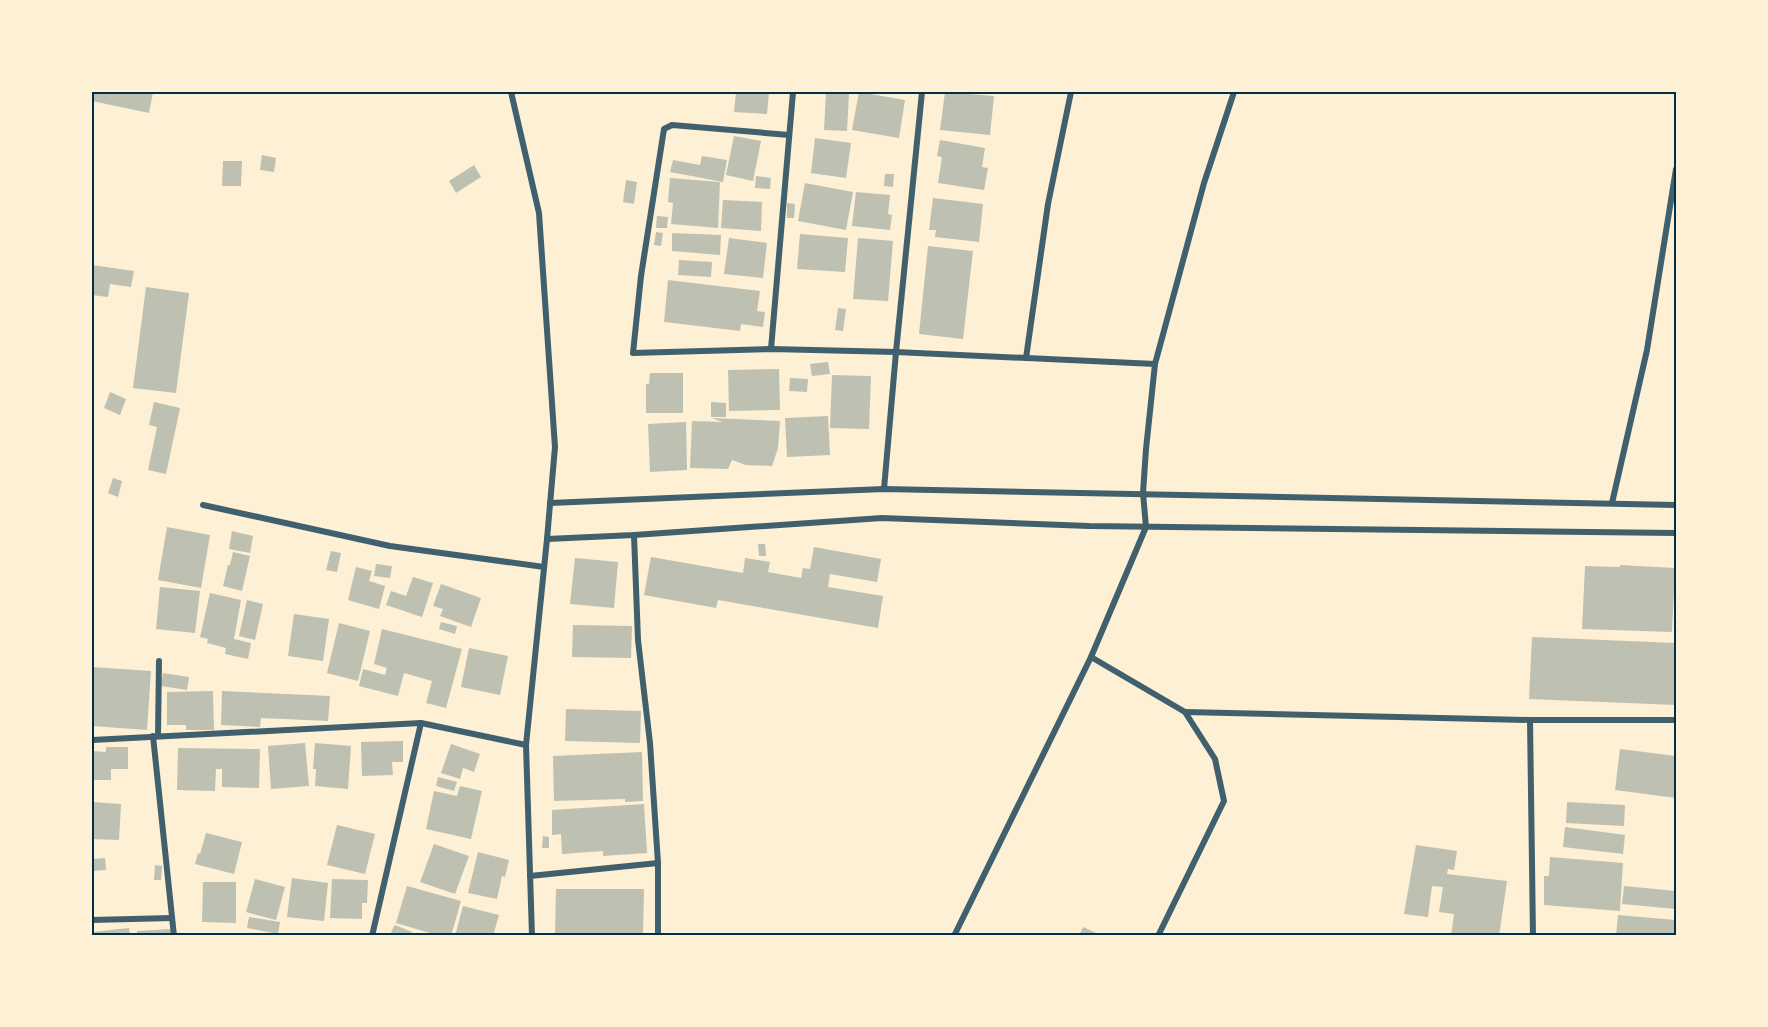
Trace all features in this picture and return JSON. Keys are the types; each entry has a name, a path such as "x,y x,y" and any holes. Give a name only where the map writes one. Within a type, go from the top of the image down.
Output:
{"street":[{"path":"511,92 539,213 555,447 526,745 532,936"},
{"path":"771,350 793,92"},
{"path":"884,489 922,92"},
{"path":"1026,358 1048,204 1071,92"},
{"path":"954,936 1091,657 1146,527 1143,493 1155,364 1204,183 1234,92"},
{"path":"789,135 672,125 664,129 641,276 633,353 771,350 896,352 1155,364"},
{"path":"1611,503 1647,350 1677,170"},
{"path":"550,503 884,489 1677,505"},
{"path":"203,505 390,546 544,567"},
{"path":"547,539 882,518 1089,526 1677,533"},
{"path":"634,535 638,640 650,743 658,863 658,936"},
{"path":"1091,657 1185,712 1215,759 1224,801 1158,936"},
{"path":"159,661 155,736 174,936"},
{"path":"1185,712 1530,720 1677,720"},
{"path":"1530,720 1533,936"},
{"path":"92,740 422,723 526,745"},
{"path":"372,936 422,723"},
{"path":"530,876 658,863"},
{"path":"92,920 172,918"}],"building":[{"path":"92,92 153,92 149,113 92,101"},
{"path":"736,92 769,92 767,114 734,112"},
{"path":"826,92 849,93 847,131 824,130"},
{"path":"859,92 905,100 899,138 852,130"},
{"path":"945,92 994,96 990,135 940,130"},
{"path":"734,136 761,141 753,181 726,175"},
{"path":"815,138 851,143 846,178 811,173"},
{"path":"940,140 985,148 982,167 988,168 984,190 938,183 942,157 937,156"},
{"path":"262,155 276,158 274,172 260,170"},
{"path":"702,156 727,160 723,182 670,172 673,160 700,165"},
{"path":"223,161 242,161 241,186 222,186"},
{"path":"474,165 481,177 456,193 449,181"},
{"path":"885,174 894,174 893,187 884,186"},
{"path":"756,176 771,178 770,189 755,188"},
{"path":"670,178 720,182 718,228 671,224 673,203 668,202"},
{"path":"626,180 637,182 634,204 623,202"},
{"path":"805,183 853,192 846,230 798,221"},
{"path":"856,192 890,195 888,214 892,215 890,230 852,226"},
{"path":"933,198 983,204 979,242 935,237 936,230 929,230"},
{"path":"723,200 762,202 761,231 721,228"},
{"path":"787,203 795,204 794,218 787,218"},
{"path":"657,216 668,217 667,228 656,228"},
{"path":"656,232 663,233 661,246 654,245"},
{"path":"672,233 721,235 720,255 672,251"},
{"path":"800,234 848,238 845,272 797,269"},
{"path":"729,238 767,243 763,278 724,274"},
{"path":"858,238 893,241 888,301 853,299"},
{"path":"928,246 973,251 963,339 919,334"},
{"path":"679,260 712,262 711,277 678,275"},
{"path":"92,265 134,271 131,287 110,284 108,297 92,295"},
{"path":"668,280 760,291 757,311 765,312 763,327 741,324 740,331 664,322"},
{"path":"146,287 189,293 176,393 133,388"},
{"path":"838,308 846,309 843,331 835,330"},
{"path":"828,362 830,374 812,376 810,364"},
{"path":"779,369 780,410 729,411 728,370"},
{"path":"650,373 683,373 683,413 646,413 646,384 649,384"},
{"path":"832,375 871,376 869,429 830,428"},
{"path":"790,378 808,379 807,392 789,391"},
{"path":"110,392 126,399 120,415 104,408"},
{"path":"154,402 180,408 166,474 148,470 157,427 149,425"},
{"path":"711,402 726,403 726,417 711,417"},
{"path":"828,416 830,455 787,457 785,418"},
{"path":"712,418 780,421 778,448 772,466 746,465 732,460 728,469 690,468 692,421 722,422"},
{"path":"686,422 687,470 650,472 648,424"},
{"path":"113,478 122,481 118,497 108,493"},
{"path":"167,527 210,535 201,588 158,580"},
{"path":"232,531 253,536 250,553 229,549"},
{"path":"758,544 765,544 766,556 759,556"},
{"path":"814,547 881,559 877,582 830,574 828,587 883,596 878,628 718,600 716,608 644,595 651,557 743,573 745,558 770,562 768,572 801,578 803,568 810,569"},
{"path":"331,551 341,553 337,572 326,570"},
{"path":"233,552 250,556 242,591 223,586"},
{"path":"575,558 618,562 614,608 570,604"},
{"path":"376,564 392,566 390,578 374,576"},
{"path":"1620,565 1675,568 1672,632 1582,629 1585,566 1620,567"},
{"path":"356,567 372,571 369,581 385,586 379,609 348,600"},
{"path":"413,577 433,583 422,617 386,605 391,591 406,596"},
{"path":"441,584 481,598 471,627 440,616 443,609 433,606"},
{"path":"160,587 200,591 195,633 156,629"},
{"path":"210,593 241,600 234,639 251,643 248,659 225,654 226,648 207,643 208,639 200,637"},
{"path":"247,600 263,604 255,640 239,636"},
{"path":"294,614 329,619 323,661 288,656"},
{"path":"441,622 457,626 455,634 439,629"},
{"path":"339,623 370,631 358,681 327,673"},
{"path":"573,625 632,626 631,658 572,657"},
{"path":"382,629 462,649 446,708 426,703 432,681 404,673 398,696 359,686 363,669 385,675 387,668 374,664"},
{"path":"1532,637 1675,643 1676,705 1529,699"},
{"path":"469,648 508,656 500,695 461,687"},
{"path":"92,667 151,671 147,730 92,726"},
{"path":"163,673 189,677 187,690 161,686"},
{"path":"213,691 214,730 186,730 186,725 167,725 167,692"},
{"path":"222,691 330,696 328,721 261,718 260,727 221,725"},
{"path":"566,709 641,711 640,743 565,741"},
{"path":"403,741 403,762 392,762 393,775 362,776 361,742"},
{"path":"305,743 309,786 271,789 268,746"},
{"path":"315,743 351,746 348,789 315,786 316,769 313,769"},
{"path":"451,744 480,754 474,772 463,768 460,779 441,773"},
{"path":"106,747 128,747 128,769 111,769 111,780 92,780 92,751 106,752"},
{"path":"178,748 260,749 259,788 222,787 222,769 216,769 215,791 177,790"},
{"path":"1620,749 1676,756 1676,798 1615,790"},
{"path":"642,752 643,801 625,802 625,799 554,801 553,756"},
{"path":"438,777 457,782 454,791 436,786"},
{"path":"460,786 482,791 471,839 426,829 434,791 457,796"},
{"path":"92,802 121,804 119,840 92,839"},
{"path":"1567,802 1625,805 1624,826 1566,823"},
{"path":"644,804 647,853 603,856 603,851 562,854 561,834 552,835 552,810"},
{"path":"337,825 375,834 365,874 327,865"},
{"path":"1565,827 1625,835 1623,854 1563,847"},
{"path":"206,833 242,842 234,874 195,864"},
{"path":"543,836 549,837 549,848 542,848"},
{"path":"434,844 469,856 455,894 420,882"},
{"path":"1416,845 1457,851 1454,870 1448,869 1447,874 1507,881 1499,936 1451,936 1454,914 1439,912 1443,887 1432,886 1428,917 1404,914"},
{"path":"478,852 509,860 505,877 502,876 497,899 468,893"},
{"path":"1550,857 1623,863 1620,911 1544,905 1544,876 1549,876"},
{"path":"105,858 106,870 92,871 92,859"},
{"path":"155,865 162,866 161,880 154,880"},
{"path":"292,878 328,883 324,921 287,917"},
{"path":"255,879 285,887 276,920 246,912"},
{"path":"332,879 368,880 367,903 362,903 362,919 330,918"},
{"path":"203,882 236,882 236,923 202,922"},
{"path":"407,886 461,901 451,936 440,936 396,923"},
{"path":"1624,886 1676,891 1676,909 1622,904"},
{"path":"556,889 644,889 643,936 555,936"},
{"path":"463,906 499,915 493,936 455,936"},
{"path":"1618,915 1676,920 1676,936 1616,936"},
{"path":"249,917 280,922 278,934 247,928"},
{"path":"395,925 412,932 410,936 399,936 391,932"},
{"path":"1083,927 1103,936 1079,936"},
{"path":"129,928 130,936 92,936 92,932"},
{"path":"171,929 171,936 137,936 137,931"}]}
